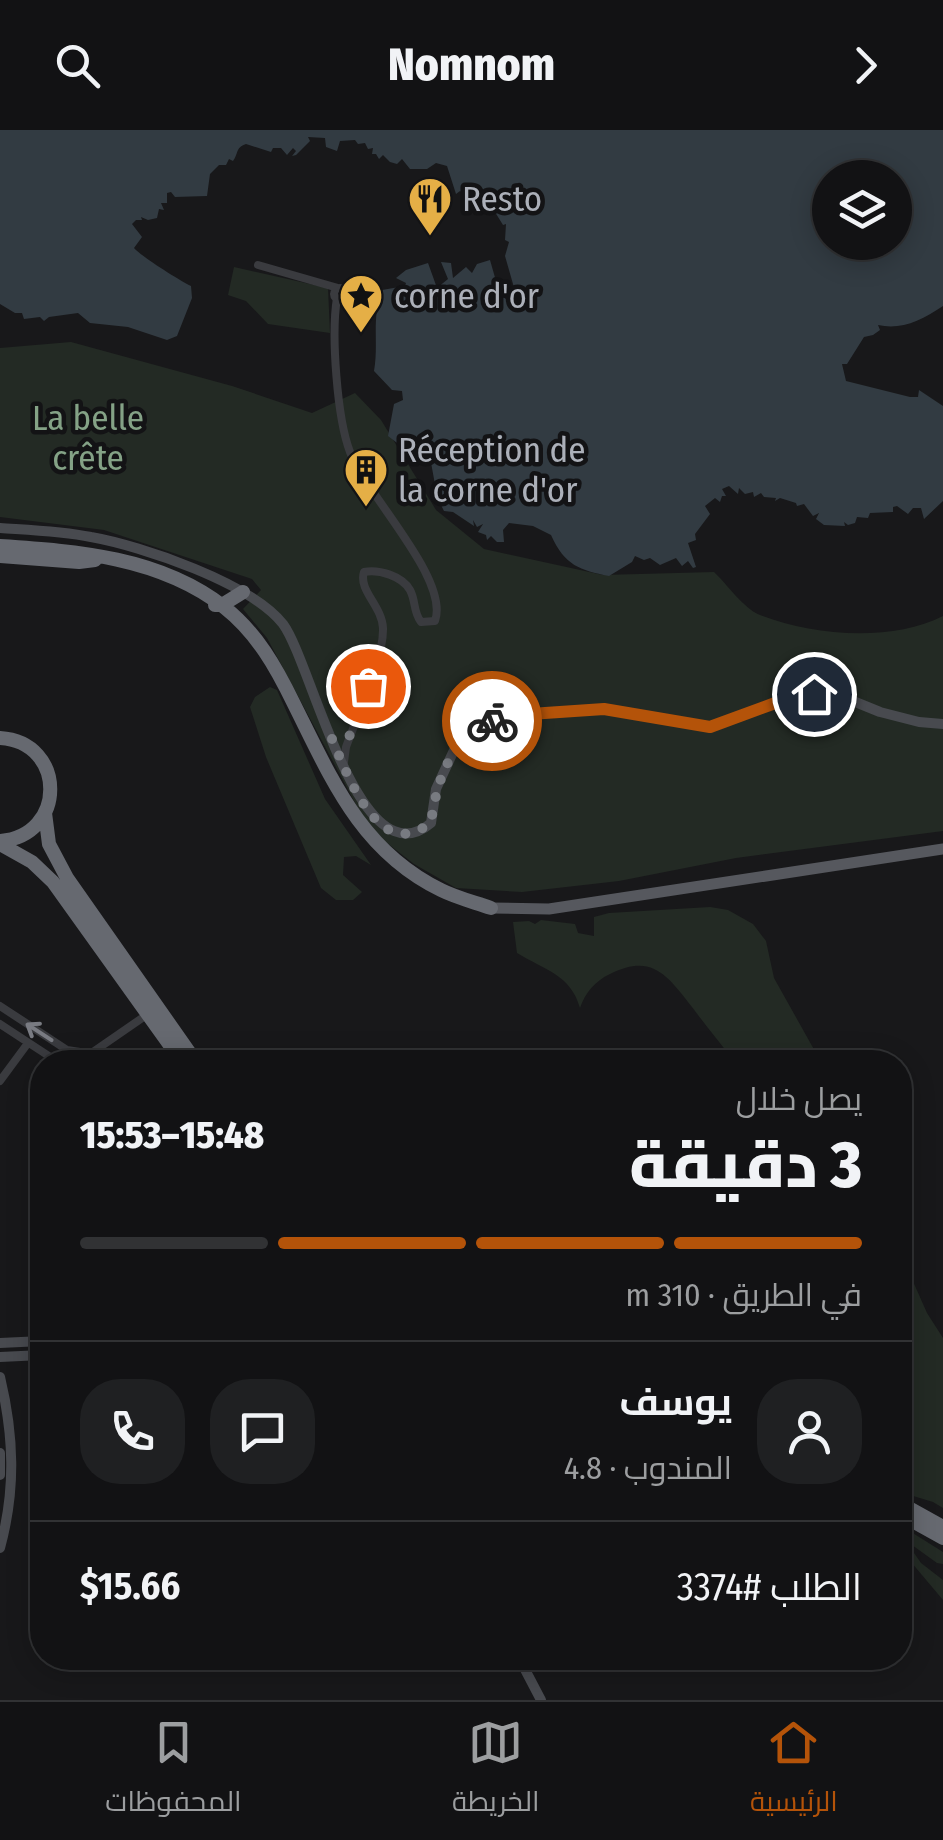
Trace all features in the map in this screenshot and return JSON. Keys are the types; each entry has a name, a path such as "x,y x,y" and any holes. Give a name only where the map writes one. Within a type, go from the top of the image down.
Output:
{"highway":[{"path":"0,538 73,544 195,598 222,605 245,593"},
{"path":"0,551 98,557 162,575 222,605 274,663 336,786 384,853 424,881 491,908"},
{"path":"245,593 240,606 245,627"},
{"path":"195,598 258,650 346,809 382,856 438,892 491,908"},
{"path":"1,737 25,744 46,767 51,782 45,813 49,844 67,878 188,1050"},
{"path":"0,842 24,835 45,813"},
{"path":"0,842 44,871 174,1050"},
{"path":"912,1510 943,1527"},
{"path":"912,1521 943,1538"}],"main road":[{"path":"491,908 550,909 943,848"}],"street":[{"path":"258,266 342,290"},
{"path":"344,767 383,640 379,608 362,580 364,572 379,571 406,584 421,622 435,621 438,610 424,568 368,486 348,446 334,347 334,293 362,288"},
{"path":"0,528 74,534 122,544 245,593 270,610 286,629 344,767 367,810 382,826 400,836 417,835 431,822 436,789 456,748 476,730 502,716 604,709 710,727 778,702 814,694 848,699 919,722 943,724"},
{"path":"332,739 352,735"},
{"path":"0,1006 67,1050"},
{"path":"97,1050 148,1014"},
{"path":"0,1024 39,1050"},
{"path":"0,1081 28,1043"},
{"path":"0,1343 30,1342"},
{"path":"0,1357 30,1356"},
{"path":"0,1377 10,1419 13,1470 0,1548"},
{"path":"0,1453 0,1476"},
{"path":"525,1670 541,1700"}],"green space":[{"path":"234,267 328,288 330,333 268,324 246,301 228,295"},
{"name":"La belle crête","path":"71,342 232,386 312,413 355,393 381,420 436,510 484,549 603,575 714,572 754,612 804,628 877,633 943,616 943,831 736,858 619,881 522,892 456,888 414,864 369,829 267,638 243,609 261,590 252,579 104,530 0,517 0,348"},
{"path":"270,687 277,690 325,799 371,865 356,856 344,857 343,875 362,892 353,900 336,900 321,888 266,757 250,707 255,697"},
{"path":"710,907 728,910 753,924 766,941 774,978 814,1050 726,1050 675,985 648,967 625,968 605,977 591,988 580,1008 563,981 517,953 513,922 575,924 578,933 594,936 594,917"},
{"path":"912,1279 943,1338 943,1508 912,1496"},
{"path":"912,1533 943,1552 943,1564 912,1545"},
{"path":"912,1550 921,1563 943,1580 943,1600 912,1563"}],"shaded area":[{"path":"0,130 943,130 943,306 911,323 878,325 880,330 864,337 847,364 842,364 846,381 910,397 918,397 919,390 943,406 943,501 924,519 921,508 913,508 908,514 897,506 893,512 870,513 868,518 857,517 855,523 844,522 845,526 824,525 816,519 819,513 813,516 804,504 797,506 780,498 775,501 776,498 761,493 754,497 753,492 745,494 739,488 738,494 729,486 722,489 726,496 720,502 715,498 705,506 710,514 695,534 696,540 688,543 696,567 688,561 682,566 676,558 660,565 650,558 635,556 609,576 574,565 551,535 533,526 509,523 503,530 504,542 491,536 487,540 486,535 478,532 483,524 477,527 473,520 474,526 453,512 444,511 430,457 405,449 388,436 394,404 403,400 402,391 392,390 374,371 376,321 382,290 405,286 396,278 428,263 437,288 448,279 441,262 451,263 453,278 466,267 472,273 477,264 490,260 500,295 512,303 517,298 505,256 509,242 505,240 506,224 490,204 484,205 483,211 460,191 456,194 447,166 436,163 427,169 410,169 402,159 397,164 383,155 379,159 372,154 373,148 355,140 340,141 337,151 326,147 325,138 308,137 310,141 292,156 296,151 293,148 287,155 281,148 271,152 246,144 233,161 229,159 210,174 207,196 175,197 167,193 167,203 161,203 164,210 159,209 157,218 141,217 132,224 142,237 134,248 191,286 192,298 177,336 167,340 128,327 90,323 78,313 44,321 40,317 24,319 22,313 0,304"}],"way so far":[{"path":"368,686 352,735 332,739 367,810 382,826 400,836 417,835 431,822 444,767 456,748 492,721"}],"place":[{"name":"Resto","path":"430,237"},
{"name":"corne d'or","path":"361,334"},
{"name":"Réception de la corne d'or","path":"366,508"}],"route":[{"path":"492,721 502,716 604,709 710,727 778,702 814,694"}]}
